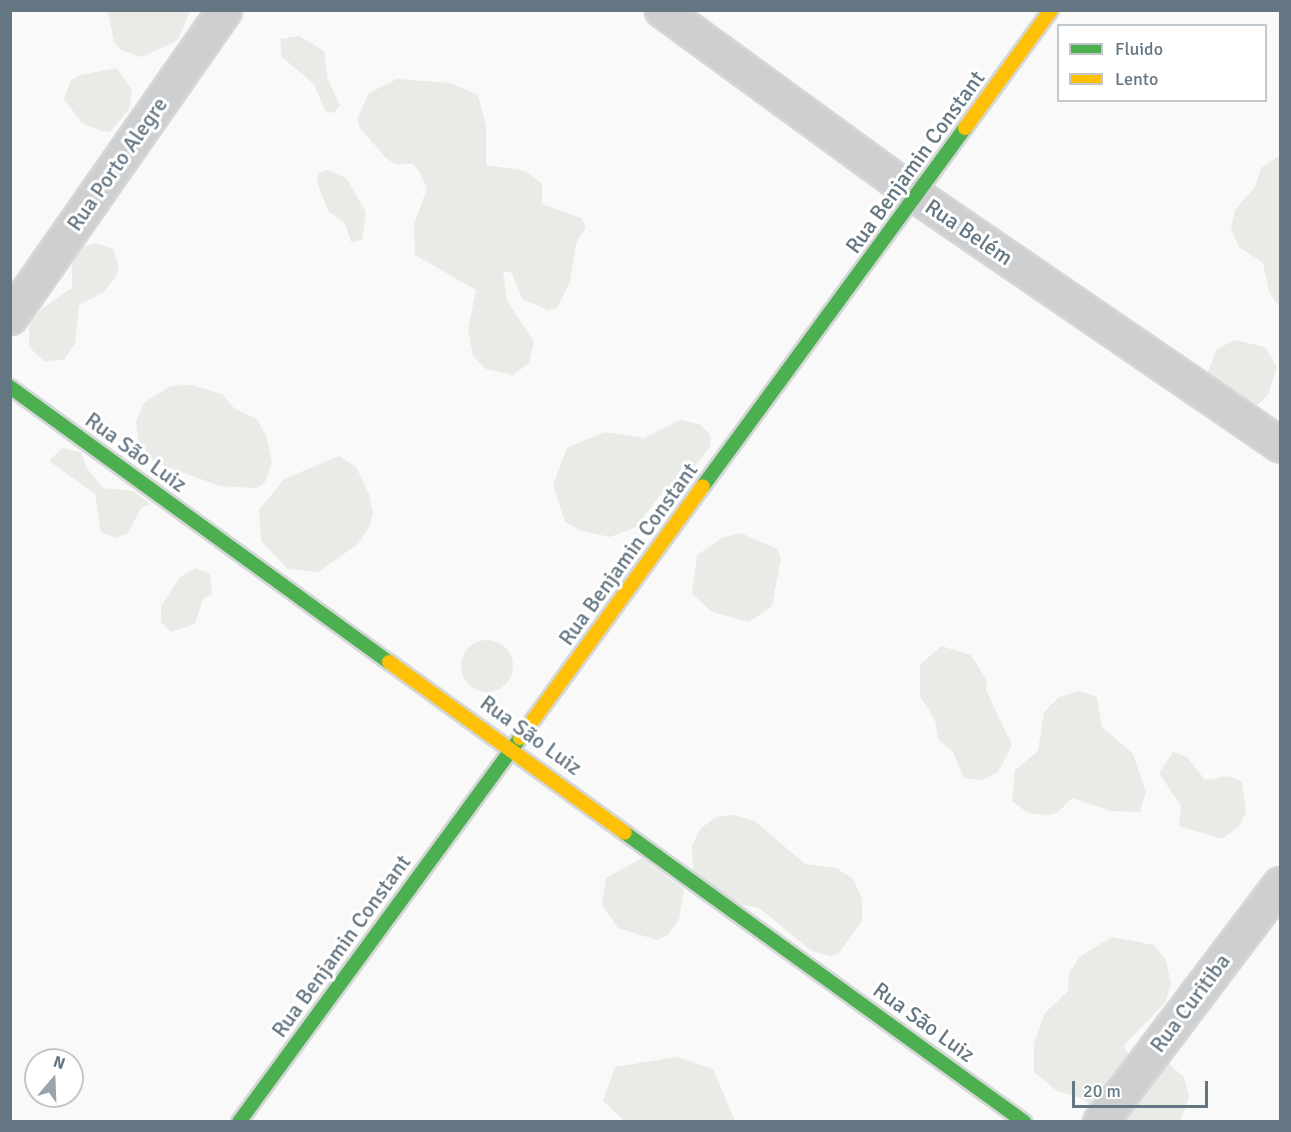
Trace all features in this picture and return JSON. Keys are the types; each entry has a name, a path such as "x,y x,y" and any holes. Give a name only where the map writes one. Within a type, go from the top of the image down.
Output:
{"street":[{"name":"Rua Porto Alegre","path":"10,317 224,10"},
{"name":"Rua Belém","path":"662,10 916,196 1281,445"},
{"name":"Rua Benjamin Constant","path":"239,1122 1051,10"},
{"name":"Rua São Luiz","path":"10,387 513,748 1024,1122"},
{"name":"Rua Curitiba","path":"1100,1122 1281,884"}],"shaded area":[{"path":"108,10 190,11 178,40 142,57 121,50 114,42"},
{"path":"299,36 324,51 328,80 340,105 334,113 325,111 314,84 282,57 280,39"},
{"path":"117,68 132,90 129,109 110,132 101,131 82,123 64,99 71,80 80,75"},
{"path":"397,79 450,83 478,95 486,126 486,165 526,171 542,184 542,204 581,218 586,227 576,243 570,282 557,308 548,310 522,299 512,273 503,271 507,301 534,342 529,363 513,375 486,369 473,356 468,329 476,290 415,255 414,225 427,188 419,171 413,164 395,164 386,158 360,128 357,119 369,93"},
{"path":"1280,155 1280,308 1269,292 1263,263 1239,247 1231,229 1235,210 1255,187 1261,168"},
{"path":"328,170 346,178 366,212 362,240 351,242 345,223 328,211 317,182 318,173"},
{"path":"95,243 113,249 119,267 116,276 104,292 79,305 75,343 64,360 44,361 29,347 29,326 40,310 72,288 72,258 77,249"},
{"path":"1234,340 1265,347 1277,367 1268,395 1254,408 1206,378 1216,350"},
{"path":"191,385 222,394 235,409 257,419 267,438 272,463 265,482 257,488 220,486 154,462 138,440 136,421 145,402 171,386"},
{"path":"680,420 700,424 710,435 711,445 693,469 661,494 636,527 610,537 582,531 565,522 553,485 567,448 604,432 644,438"},
{"path":"62,448 81,452 86,467 103,488 133,491 150,504 141,508 128,533 115,538 101,532 95,494 49,461"},
{"path":"339,456 356,467 369,494 373,514 369,527 358,544 318,572 288,569 261,541 259,510 284,479"},
{"path":"741,533 777,549 781,558 772,606 749,622 712,612 692,594 697,555 722,538"},
{"path":"196,568 210,574 212,594 203,599 195,624 171,632 161,622 161,606 180,577"},
{"path":"482,640 492,640 506,647 513,666 506,685 492,692 482,692 472,688 465,681 461,671 461,661 465,651 472,644"},
{"path":"941,646 971,655 987,681 986,690 1012,745 998,772 982,780 964,778 953,752 938,739 935,720 920,696 920,665"},
{"path":"1079,691 1097,697 1102,727 1133,754 1146,792 1140,812 1111,811 1072,798 1057,813 1048,815 1028,813 1012,801 1015,770 1038,751 1044,712 1059,697"},
{"path":"1173,752 1187,757 1205,780 1229,776 1242,782 1246,812 1239,826 1222,839 1179,826 1181,806 1159,773"},
{"path":"735,815 755,821 805,864 836,868 853,879 862,899 862,921 839,953 830,956 812,951 759,908 722,901 693,875 692,846 700,829 716,817"},
{"path":"642,858 684,889 679,919 667,936 657,940 618,928 602,905 606,878"},
{"path":"1112,937 1154,945 1166,960 1171,984 1165,1003 1123,1046 1129,1054 1169,1064 1184,1077 1189,1097 1180,1121 1089,1121 1090,1106 1084,1099 1057,1091 1034,1072 1034,1043 1045,1013 1068,991 1069,974 1079,957"},
{"path":"677,1057 713,1069 735,1121 624,1121 603,1101 615,1067"}],"traffic: fast":[{"path":"703,486 965,128"},
{"path":"10,387 389,662"},
{"path":"239,1122 520,738"},
{"path":"625,833 1024,1122"}],"traffic: slow":[{"path":"965,128 1051,10"},
{"path":"520,738 703,486"},
{"path":"389,662 625,833"}]}
